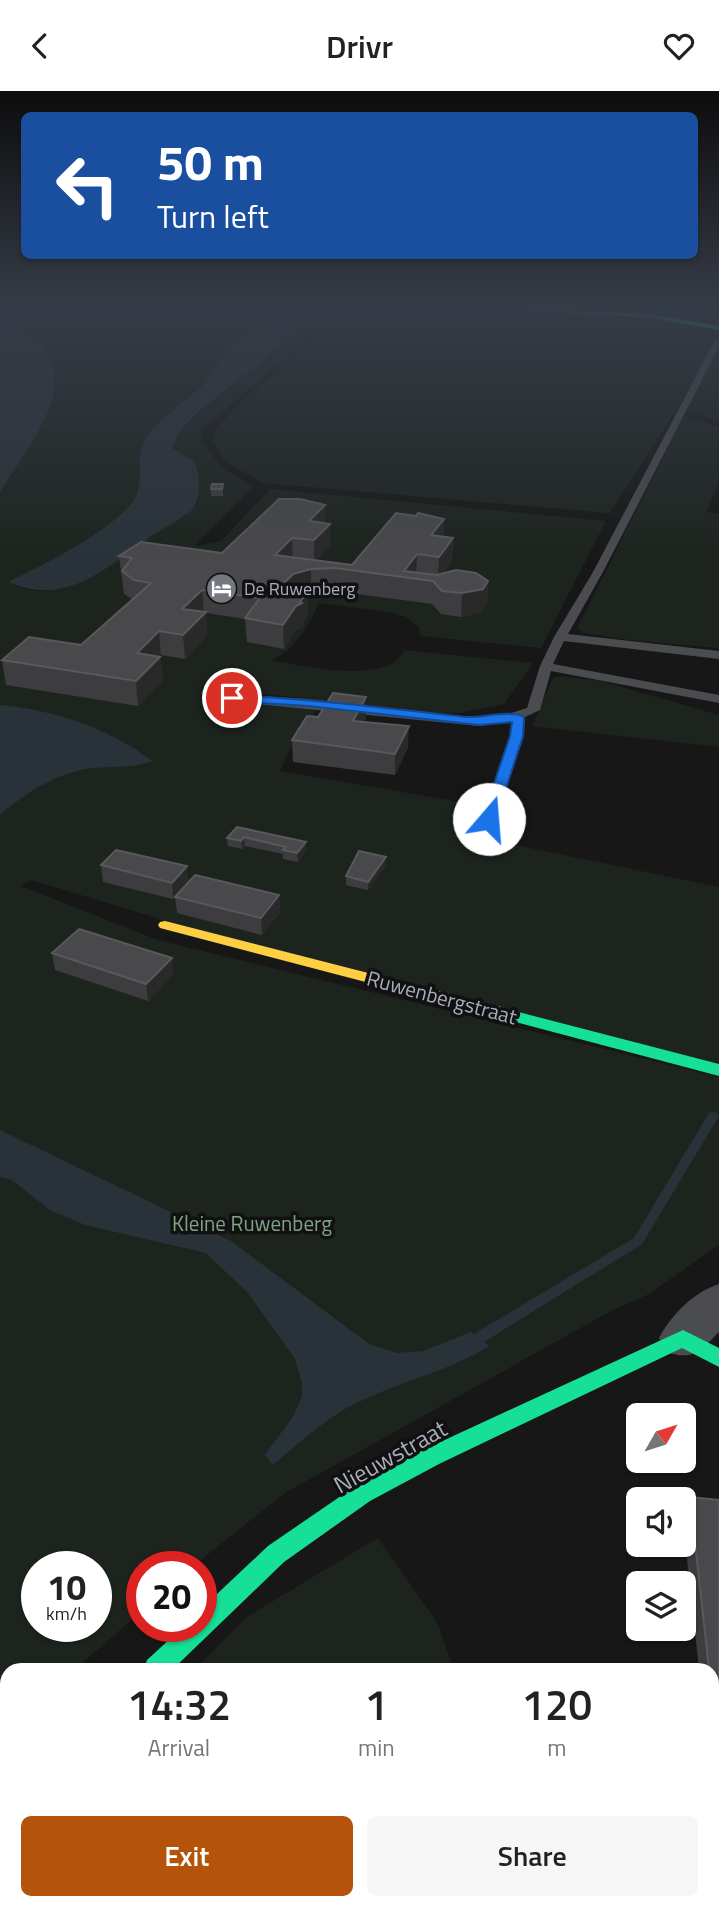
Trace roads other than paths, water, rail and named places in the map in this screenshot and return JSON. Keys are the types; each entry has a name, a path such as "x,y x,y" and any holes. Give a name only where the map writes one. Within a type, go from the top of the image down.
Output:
{"street":[{"name":"Ruwenbergstraat","path":"165,925 719,1070"},
{"path":"701,1348 719,1302"},
{"name":"Nieuwstraat","path":"162,1663 276,1554 362,1494 431,1457 701,1348"}],"lane":[{"path":"232,698 308,702 479,722 518,717 533,710 546,666 560,637 604,560 692,392"},
{"path":"560,637 719,655"},
{"path":"546,666 719,699"},
{"path":"489,819 517,736 518,717"}],"waterway":[{"path":"479,1338 638,1241 713,1116"}],"place":[{"name":"De Ruwenberg","path":"221,588"}],"park label":[{"name":"Kleine Ruwenberg","path":"252,1223"}]}
